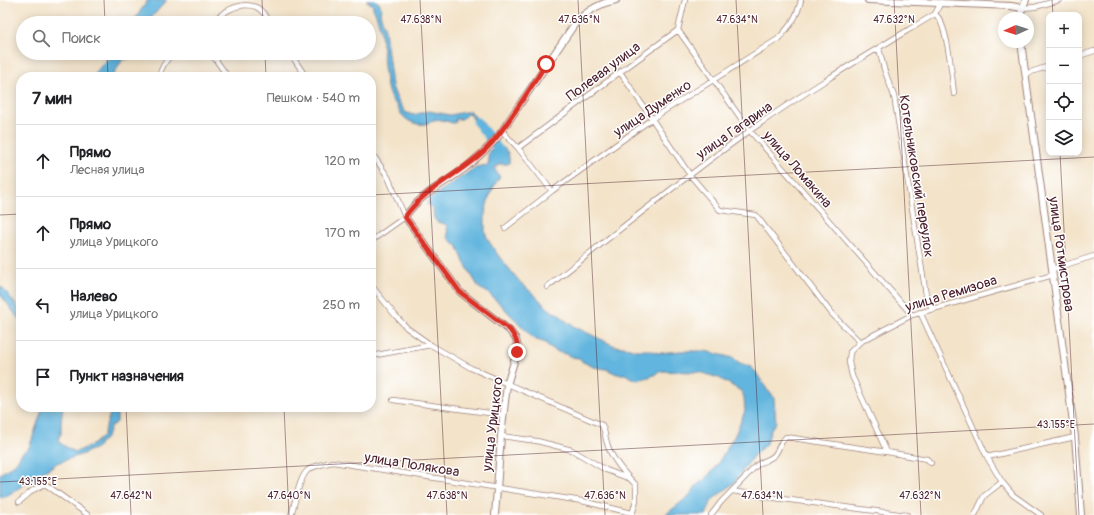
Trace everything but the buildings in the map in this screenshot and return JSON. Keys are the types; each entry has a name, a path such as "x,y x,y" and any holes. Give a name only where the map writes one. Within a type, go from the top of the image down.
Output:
{"street":[{"path":"376,237 405,217 422,196 465,168 488,148 502,131 550,58 576,22 591,9 616,0"},
{"path":"678,30 685,0"},
{"name":"улица Думенко","path":"505,228 552,191 653,118 778,39 793,22 799,9 800,0"},
{"path":"868,0 940,2 1022,8 1035,7 1059,0"},
{"path":"1021,12 1026,0"},
{"path":"940,2 935,14 941,22 945,36 954,94"},
{"path":"219,16 232,8 245,6 257,7 266,16"},
{"name":"улица Гагарина","path":"547,287 690,175 750,131 817,86 935,14"},
{"name":"Полевая улица","path":"518,148 678,30"},
{"name":"улица Ломакина","path":"678,30 750,131 912,315"},
{"name":"Котельниковский переулок","path":"879,48 884,69 894,96 926,296 932,309"},
{"name":"улица Ротмистрова","path":"1022,48 1075,437 1082,515"},
{"path":"1082,55 1094,51"},
{"path":"160,72 166,60"},
{"path":"216,60 224,72"},
{"path":"295,60 303,72"},
{"path":"1025,74 1046,67"},
{"path":"620,72 653,118 690,175 720,210 756,216 832,314 860,342 850,352 849,362 852,376 887,452"},
{"path":"502,131 518,148 552,191"},
{"path":"376,159 388,177 405,217"},
{"name":"улица Урицкого","path":"405,217 460,292 510,330 514,335 518,348 507,385 494,515"},
{"name":"улица Ремизова","path":"860,342 920,312 1052,272 1094,256"},
{"path":"376,291 407,328 431,345 470,368 602,425 607,444 615,460 636,486 636,500 632,514"},
{"path":"920,312 987,457 1002,482 1013,495 1041,515"},
{"path":"376,355 431,345"},
{"path":"393,400 504,415"},
{"path":"501,436 538,441 572,450 606,470 628,478"},
{"path":"711,515 721,502 756,465 770,459 776,454 781,442 786,437 927,459 931,463"},
{"path":"987,457 1075,437"},
{"name":"улица Полякова","path":"291,515 306,471 317,466 333,462 582,501 632,514"},
{"path":"975,515 984,496 1002,482"},
{"path":"18,502 33,490 45,484 88,515"},
{"path":"733,491 765,497 907,515"},
{"path":"614,515 617,509"}],"water":[{"path":"148,0 167,0 153,16 137,16"},
{"path":"366,0 375,0 380,4 380,13 385,30 392,86 396,97 405,112 413,115 429,111 450,115 470,111 477,119 483,122 484,126 486,127 484,132 478,130 480,127 476,124 470,114 467,114 462,119 455,119 456,122 453,123 433,120 425,124 411,122 403,116 388,92 380,28 373,5"},
{"path":"107,60 122,60 115,72 97,72"},
{"path":"496,146 502,147 507,151 509,163 498,164 495,168 500,177 490,194 485,213 485,232 488,240 498,255 520,282 543,304 553,312 559,314 563,319 575,327 615,346 635,350 649,350 658,353 705,351 733,358 740,363 751,367 768,391 772,394 774,399 776,422 771,429 767,443 754,455 734,483 712,500 706,515 665,515 689,496 697,485 715,468 735,435 745,411 744,397 741,391 719,378 699,372 659,371 652,376 637,380 625,374 617,374 606,369 594,367 577,358 558,352 546,343 534,339 500,304 487,292 479,288 464,262 457,245 448,238 447,226 437,222 434,218 433,209 427,204 429,199 476,167 488,165 489,151"},
{"path":"0,287 3,288 16,305 16,315 0,294"},
{"path":"41,412 62,412 61,434 59,437 60,443 76,452 94,444 103,436 110,412 117,412 117,422 114,425 111,425 108,436 99,443 99,446 86,453 57,463 5,497 0,498 0,474 16,463 22,453 29,448"}],"waterway":[{"path":"477,122 500,151 497,157"}],"route":[{"path":"517,352 517,342 510,330 469,301 456,288 405,217 422,196 465,168 488,148 502,131 546,64"}]}
